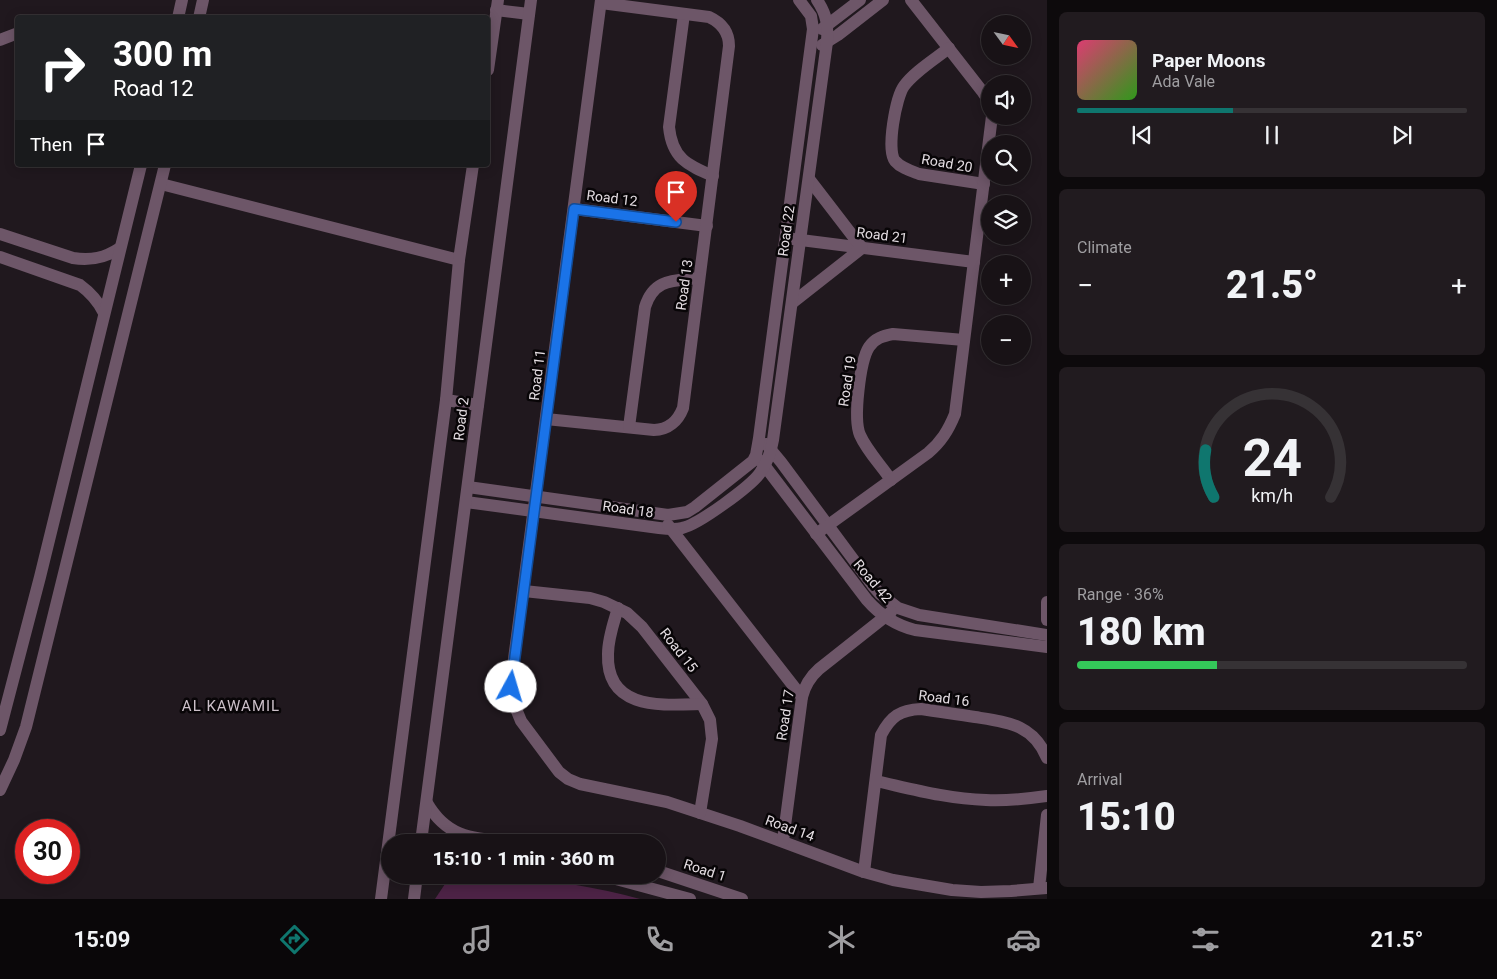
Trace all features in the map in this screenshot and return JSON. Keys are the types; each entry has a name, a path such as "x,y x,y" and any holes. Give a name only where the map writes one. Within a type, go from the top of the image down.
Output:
{"street":[{"path":"179,15 182,0"},
{"path":"200,15 203,0"},
{"name":"Road 2","path":"422,834 531,0"},
{"name":"Road 22","path":"756,456 811,44 813,22 799,0"},
{"name":"Road 22","path":"764,466 771,450 827,42 828,24 817,0"},
{"path":"811,44 828,24 860,0"},
{"path":"811,44 827,42 883,0"},
{"path":"911,0 981,91"},
{"name":"Road 13","path":"546,419 654,430 671,425 680,415 683,408 729,38 724,27 709,17 601,2"},
{"name":"Road 11","path":"539,746 521,721 516,710 512,693 512,674 601,2"},
{"path":"490,56 497,5 529,14"},
{"path":"684,14 669,127 670,139 674,150 681,159 692,167 713,176"},
{"path":"0,40 15,34"},
{"name":"Road 20","path":"949,48 908,81 900,92 891,150 895,161 910,171 981,184"},
{"path":"0,730 140,167"},
{"path":"0,790 26,727 165,167"},
{"name":"Road 2","path":"381,899 446,400 459,260 473,167"},
{"path":"792,303 862,248 809,179"},
{"path":"161,184 459,260"},
{"path":"816,534 928,454 949,429 955,414 984,185"},
{"name":"Road 12","path":"574,209 706,226"},
{"path":"0,234 84,260 103,257 120,248"},
{"name":"Road 21","path":"786,237 974,262"},
{"path":"0,257 80,285 98,302 104,313"},
{"path":"629,427 644,307 648,298 653,290 661,284 699,278"},
{"name":"Road 19","path":"891,480 867,447 857,425 858,394 868,348 874,341 892,334 964,340"},
{"path":"446,400 478,405"},
{"name":"Road 42","path":"759,438 771,450 873,586 897,607 919,615 1047,635"},
{"name":"Road 42","path":"756,456 867,600 885,617 904,627 915,630 1047,647"},
{"name":"Road 18","path":"468,487 668,515 687,512 744,469 756,456"},
{"name":"Road 18","path":"466,502 671,529 682,528 693,525 751,482 764,466"},
{"path":"659,513 802,697"},
{"name":"Road 15","path":"524,591 590,598 604,602 627,613 642,628 702,704 710,720 712,739 700,813"},
{"path":"1047,602 1047,620"},
{"name":"Road 17","path":"783,841 805,686 811,676 897,607"},
{"path":"618,608 608,652 608,665 618,688 639,702 667,705 702,704"},
{"name":"Road 16","path":"864,872 881,735 889,721 897,715 909,710 922,709 1007,722 1022,728 1034,737 1044,749 1047,758"},
{"name":"Road 14","path":"539,746 559,772 568,779 580,784 666,802 783,841 864,872 903,882 952,890 1011,891 1043,888"},
{"path":"876,781 953,797 984,800 1016,800 1047,796"},
{"path":"426,803 433,815 443,825 460,834"},
{"path":"1043,888 1047,815"},
{"name":"Road 1","path":"666,874 742,899"},
{"path":"414,899 418,884"},
{"path":"634,884 690,899"}],"shaded area":[{"path":"445,884 573,884 640,899 435,899"}],"district":[{"name":"AL KAWAMIL","path":"231,706"}],"route":[{"path":"511,687 574,209 676,222"}]}
